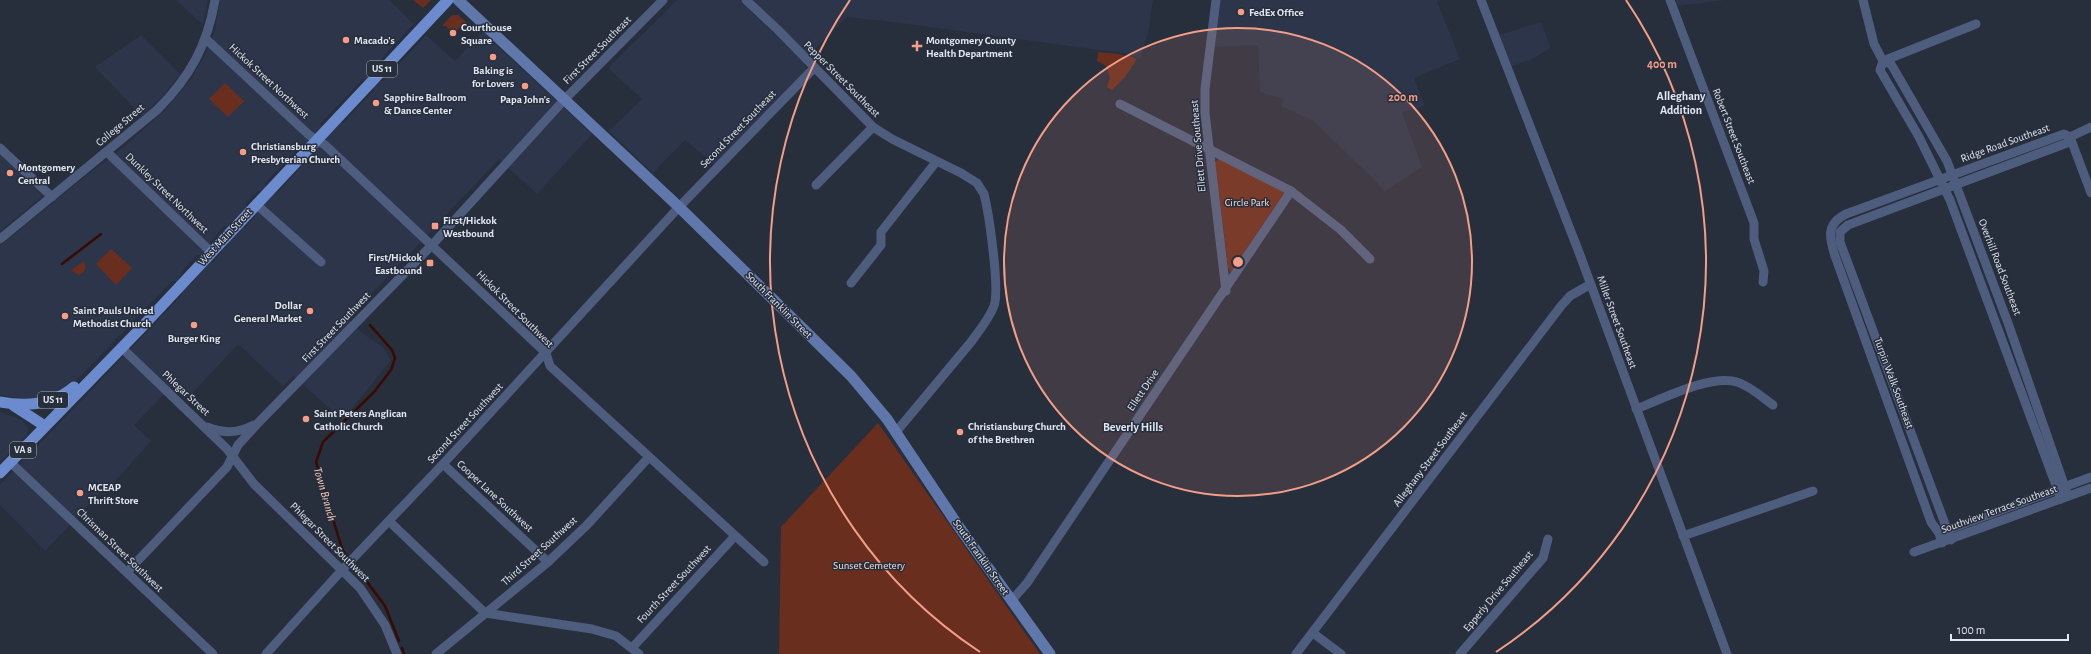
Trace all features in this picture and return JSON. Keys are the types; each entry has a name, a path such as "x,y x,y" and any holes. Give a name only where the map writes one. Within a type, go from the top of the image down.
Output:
{"main road":[{"name":"West Main Street","path":"0,473 91,378 122,348 448,0"},
{"name":"South Franklin Street","path":"458,0 679,207 851,376 896,432 959,527 1050,654"},
{"name":"US 11","path":"5,403 22,405 53,400 65,395 77,385 91,378"},
{"name":"US 11","path":"5,403 45,426"}],"street":[{"name":"College Street","path":"0,239 157,110 179,86 190,71 206,39 215,0"},
{"name":"First Street Southeast","path":"564,100 663,0"},
{"name":"Pepper Street Southeast","path":"746,0 778,30 873,127 892,139 961,173 977,183 984,194 996,296 994,305 982,327 896,432"},
{"name":"Ellett Drive Southeast","path":"1216,0 1205,89 1205,113 1226,291"},
{"name":"Miller Street Southeast","path":"1481,0 1727,654"},
{"name":"Robert Street Southeast","path":"1670,0 1754,223 1754,240 1764,271 1763,282"},
{"name":"Overhill Road Southeast","path":"1863,0 1874,44 1883,61 1891,64 1947,161 2050,439 2064,498"},
{"path":"1883,61 1976,24"},
{"name":"Hickok Street Northwest","path":"206,39 309,135 317,139"},
{"name":"Overhill Road Southeast","path":"1883,61 1880,70 1920,137 1945,189 2061,488"},
{"name":"Second Street Southeast","path":"679,207 814,68"},
{"name":"First Street Southwest","path":"127,572 227,466 238,445 259,422 432,244 564,100"},
{"path":"1120,104 1210,148 1292,191 1341,230 1370,259"},
{"path":"816,186 873,127"},
{"path":"2091,127 2070,137 2091,193"},
{"name":"Ridge Road Southeast","path":"1830,230 1836,219 1846,214 1951,174 2064,134 2070,137 2067,143 1848,225 1840,232"},
{"name":"Hickok Street Southwest","path":"317,139 432,244 546,353 550,366 734,537 764,562"},
{"path":"0,148 52,197"},
{"name":"Dunkley Street Northwest","path":"107,152 211,252"},
{"path":"851,283 881,245 881,232 936,162"},
{"name":"Ellett Drive","path":"1012,600 1027,583 1226,291 1292,191"},
{"path":"256,204 321,262"},
{"name":"Second Street Southwest","path":"266,654 342,570 390,522 679,207"},
{"name":"Turpin Walk Southeast","path":"1830,230 1831,243 1835,256 1931,522 1943,531"},
{"name":"Turpin Walk Southeast","path":"1840,232 1840,242 1946,542"},
{"name":"Alleghany Street Southeast","path":"1296,654 1561,306 1570,296 1589,284"},
{"name":"Phlegar Street","path":"122,348 204,426 233,457"},
{"path":"1636,409 1704,384 1723,380 1737,382 1749,388 1773,405"},
{"path":"204,426 226,433 245,429 259,422"},
{"name":"Phlegar Street Southwest","path":"233,457 254,484 342,570 374,606 385,625 397,654"},
{"name":"Third Street Southwest","path":"436,654 548,562 587,524 649,457"},
{"name":"Chrisman Street Southwest","path":"10,462 127,572 134,581 213,654"},
{"name":"Cooper Lane Southwest","path":"443,464 548,562"},
{"name":"Southview Terrace Southeast","path":"1943,531 2091,477"},
{"name":"Southview Terrace Southeast","path":"1914,552 1946,542 2091,488"},
{"path":"1683,536 1813,491"},
{"path":"390,522 486,613 592,628 616,636 635,651"},
{"name":"Fourth Street Southwest","path":"635,651 734,537"},
{"name":"Epperly Drive Southeast","path":"1460,654 1543,558 1548,539"},
{"path":"1313,632 1341,654"}],"shaded area":[{"path":"176,0 208,0 203,25"},
{"path":"220,0 389,0 414,24 371,70 372,74 367,79 363,79 320,124 321,127 301,149 298,149 265,183 266,186 261,192 257,191 246,203 246,207 227,227 224,226 201,255 197,255 181,272 181,275 177,281 172,281 72,385 50,398 24,399 0,395 0,246 88,174 120,150 166,109 191,79 205,55 215,30"},
{"path":"677,0 739,0 793,52 805,65 805,70 715,165 685,140 653,173 609,131 642,99 608,68"},
{"path":"749,0 1153,0 1149,28 1140,59 1129,54 847,17 808,56"},
{"path":"1219,0 1441,0 1437,1 1460,59 1414,78 1425,106 1402,112 1422,167 1385,191 1314,121 1281,106 1283,99 1260,92 1258,45 1214,47"},
{"path":"1676,0 1724,0 1678,6"},
{"path":"1541,22 1551,48 1532,59 1512,66 1499,35"},
{"path":"483,31 592,134 537,194 499,159 348,319 361,332 383,347 391,360 343,420 293,376 283,386 238,344 187,399 173,385 134,425 151,441 106,492 103,490 45,551 0,505 0,485 182,295 182,291 189,283 192,284 197,275 210,262 213,262 242,227 245,228 255,216 255,213 274,193 277,193 340,123 343,123 374,90 374,86 379,81 383,81 426,35 455,61"},
{"path":"141,35 180,74 163,96 142,116 95,67"},
{"name":"Montgomery Central","path":"0,153 43,196 0,231"},
{"path":"0,412 22,420 28,428 27,435 0,463"}],"green space":[{"path":"413,0 431,0 423,8"},
{"path":"452,15 458,15 467,23 457,30 456,35 451,35 451,31 446,26 442,26"},
{"path":"1098,52 1120,54 1127,57 1128,55 1137,59 1125,77 1112,90 1107,87 1110,78 1106,66 1097,61"},
{"path":"225,83 244,101 228,117 209,99"},
{"name":"Circle Park","path":"1219,159 1283,191 1284,193 1231,272 1228,267 1215,162"},
{"path":"111,249 132,268 116,285 96,264"},
{"path":"83,261 86,267 84,272 79,275 71,271"},
{"name":"Sunset Cemetery","path":"878,423 1040,654 779,654 781,527"}],"waterway":[{"path":"62,264 101,234"},
{"name":"Town Branch","path":"347,556 343,551 339,539 316,462 323,442 374,392 391,370 395,358 392,350 370,325"},
{"name":"Town Branch","path":"356,567 385,606 399,641"},
{"name":"Town Branch","path":"402,648 404,654"}],"place":[{"name":"FedEx Office","path":"1241,12"},
{"name":"Courthouse Square","path":"453,33"},
{"name":"Macado's","path":"346,40"},
{"name":"Montgomery County Health Department","path":"917,46"},
{"name":"Baking is for Lovers","path":"493,57"},
{"name":"Papa John's","path":"525,86"},
{"name":"Sapphire Ballroom & Dance Center","path":"376,103"},
{"name":"Christiansburg Presbyterian Church","path":"243,152"},
{"name":"Montgomery Central","path":"10,173"},
{"name":"First/Hickok Westbound","path":"435,226"},
{"name":"First/Hickok Eastbound","path":"430,263"},
{"name":"Dollar General Market","path":"310,311"},
{"name":"Saint Pauls United Methodist Church","path":"65,316"},
{"name":"Burger King","path":"194,325"},
{"name":"Saint Peters Anglican Catholic Church","path":"306,419"},
{"name":"Christiansburg Church of the Brethren","path":"960,432"},
{"name":"MCEAP Thrift Store","path":"80,493"}],"district":[{"name":"Alleghany Addition","path":"1681,103"},
{"name":"Beverly Hills","path":"1133,427"}]}
